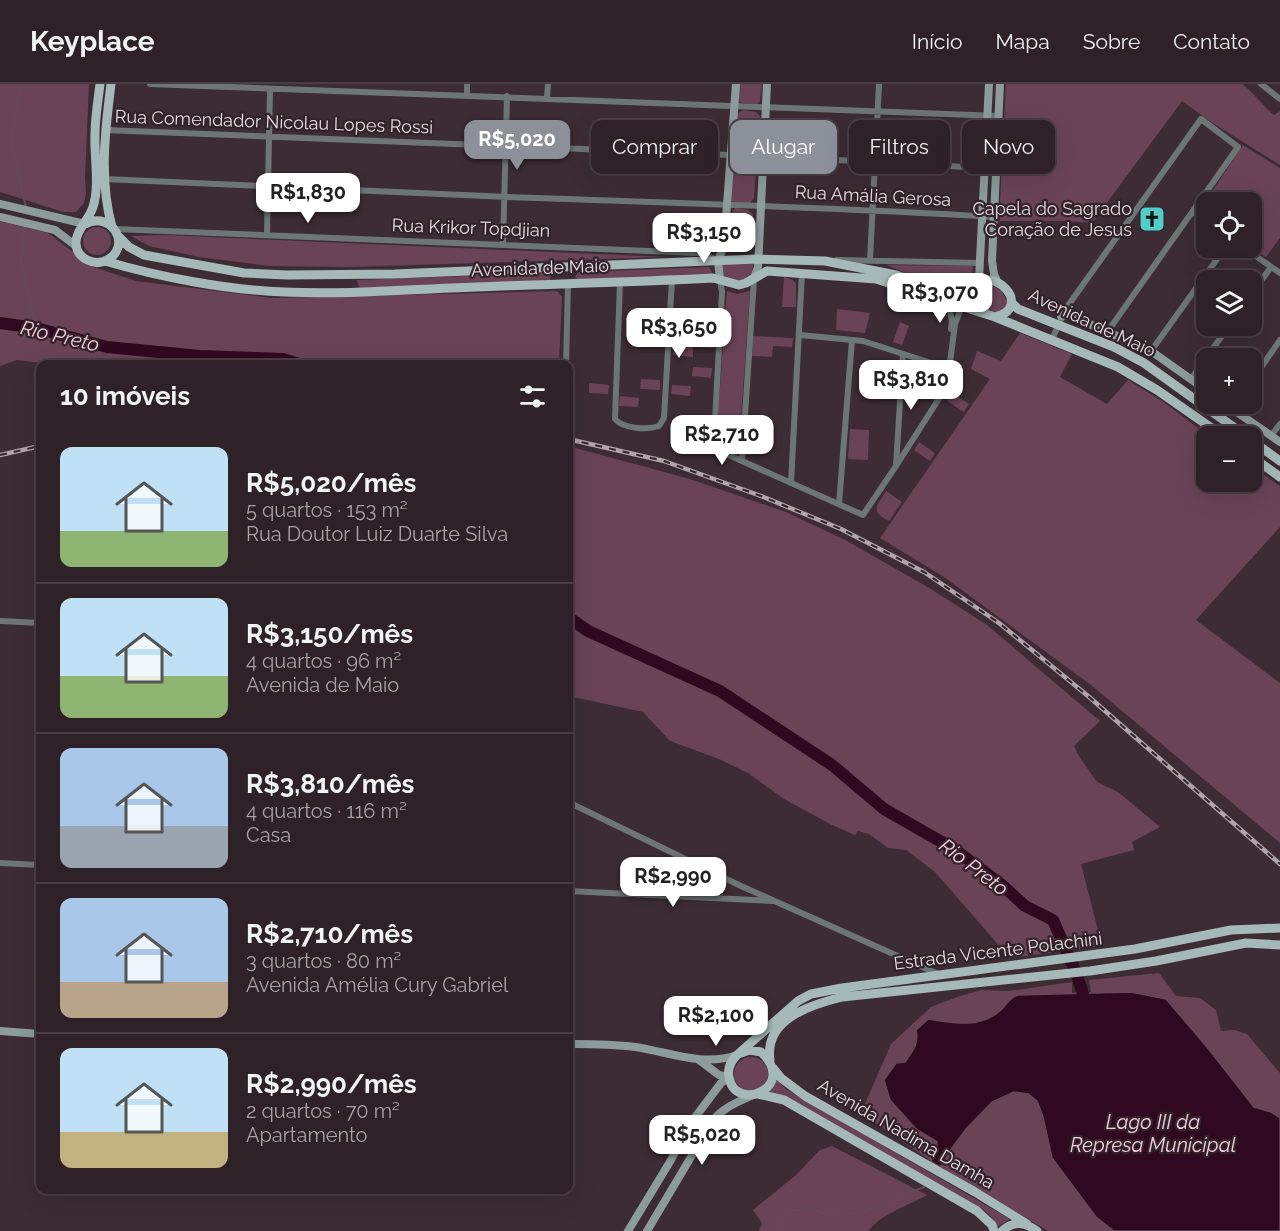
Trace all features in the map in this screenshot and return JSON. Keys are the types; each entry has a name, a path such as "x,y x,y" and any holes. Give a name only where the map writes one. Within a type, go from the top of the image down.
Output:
{"main road":[{"path":"100,84 95,131 97,192 93,208 76,236 76,246 85,259 94,263 105,261 116,251 115,231 108,211 104,179 105,130 111,84"},
{"path":"85,224 93,220 101,220 115,231"},
{"name":"Avenida de Maio","path":"115,231 129,247 144,255 244,273 395,274 757,259 825,261 896,275 937,289 966,288"},
{"name":"Avenida de Maio","path":"105,261 118,267 190,280 284,292 713,278 739,285 767,272 802,273 876,279 966,308"},
{"path":"568,284 572,274 581,267"},
{"path":"551,268 557,284"},
{"path":"979,279 988,279 998,283 1009,293 1012,303 1008,312 994,317 966,308 964,296 966,288 979,279"},
{"name":"Avenida de Maio","path":"1012,303 1018,309 1060,321 1144,363 1232,426"},
{"name":"Avenida de Maio","path":"994,317 1118,367 1157,390 1209,426"},
{"path":"1262,448 1280,461"},
{"path":"1262,464 1280,477"},
{"name":"Estrada Vicente Polachini","path":"739,1054 788,1009 811,994 1089,956 1231,930 1280,928"},
{"name":"Estrada Vicente Polachini","path":"771,1065 768,1048 770,1039 791,1017 812,1004 842,997 1090,971 1156,961 1246,943 1280,945"},
{"path":"750,1050 761,1052 771,1065 772,1079 768,1087 755,1095 739,1092 723,1078 739,1054 750,1050"},
{"name":"Avenida Nadima Damha","path":"771,1065 781,1078 805,1096 975,1192 1037,1231"},
{"name":"Avenida Nadima Damha","path":"755,1095 772,1096 784,1100 967,1205 984,1216 994,1231"},
{"path":"1002,1231 1016,1223 1027,1224"}],"street":[{"path":"150,84 233,86 270,90 313,87 999,116"},
{"path":"467,84 467,95"},
{"path":"547,98 548,84"},
{"path":"734,120 736,84"},
{"path":"764,120 766,84"},
{"path":"876,120 879,84"},
{"path":"987,120 989,84"},
{"path":"998,283 993,274 992,261 1000,84"},
{"path":"1261,84 1280,99"},
{"path":"267,234 270,90"},
{"path":"503,245 507,96"},
{"path":"1052,339 1060,321 1201,119 1238,147 1108,331"},
{"name":"Rua Comendador Nicolau Lopes Rossi","path":"105,130 730,155"},
{"path":"730,155 724,245 718,261 722,292 714,439 716,449 863,515 947,386 952,342 952,321 948,303"},
{"path":"741,461 752,284 758,267 762,174"},
{"path":"870,260 874,174"},
{"path":"979,279 985,174"},
{"name":"Rua Amália Gerosa","path":"104,179 505,197 873,210 993,218"},
{"path":"0,204 85,224"},
{"path":"0,216 55,230 76,246"},
{"name":"Rua Krikor Topdjian","path":"115,231 267,234 699,253 718,261"},
{"path":"1152,351 1218,258"},
{"path":"1258,258 1280,273"},
{"path":"825,261 980,263"},
{"path":"1262,280 1271,267"},
{"path":"791,483 802,273"},
{"path":"620,282 615,419 621,425 651,428 659,426 664,418 672,280"},
{"path":"566,360 568,284"},
{"path":"952,342 955,324 966,308"},
{"path":"1060,321 1069,315 1108,331 1152,351 1196,383"},
{"path":"800,335 863,341 950,369"},
{"path":"1191,379 1222,336"},
{"path":"839,504 852,340"},
{"path":"1262,366 1280,340"},
{"path":"896,466 903,354"},
{"path":"1243,414 1280,442"},
{"path":"1271,436 1280,424"},
{"path":"729,456 736,452 742,444"},
{"path":"0,621 36,623"},
{"path":"573,804 741,886 938,975"},
{"path":"0,863 36,866"},
{"path":"573,891 778,902"},
{"path":"0,1031 36,1034"},
{"path":"573,1044 633,1047 699,1060 719,1060 739,1054"},
{"path":"627,1231 671,1160 690,1124 723,1078 699,1060"},
{"path":"647,1231 713,1120 731,1104 755,1095"}],"shaded area":[{"path":"0,84 89,84 86,193 84,203 76,212 63,212 0,192"},
{"path":"739,84 762,84 760,101 757,104 739,101"},
{"path":"1006,84 1242,84 1274,115 1280,111 1280,165 1182,101 1092,223 999,221 1001,174 1055,174 1055,120 1004,120"},
{"path":"743,110 756,112 760,116 760,120 737,120 737,114"},
{"path":"1243,145 1280,168 1280,238 1266,257 1262,255 1262,192 1212,192"},
{"path":"733,174 756,174 754,198 750,203 738,204 731,201"},
{"path":"735,208 748,210 753,214 751,246 742,252 731,250 730,247 732,212"},
{"path":"0,221 48,233 93,267 136,281 271,298 557,291 562,297 559,360 36,360 36,362 17,360 0,366"},
{"path":"97,227 107,231 111,241 107,251 97,255 87,251 83,241 87,231"},
{"path":"164,235 666,257 350,267 269,266 199,257 149,246 131,236"},
{"path":"754,262 751,276 745,281 727,280 722,275 719,264"},
{"path":"886,265 973,266 972,276 962,282 940,284"},
{"path":"709,267 713,274 579,280 575,277 578,272"},
{"path":"549,273 550,280 359,288 357,280"},
{"path":"784,277 793,280 796,284 796,307 782,307"},
{"path":"989,284 1001,290 1009,305 998,314 984,311 967,301 968,290 973,286"},
{"path":"727,291 737,294 750,291 739,446 729,453 716,442"},
{"path":"837,309 870,313 865,333 836,330"},
{"path":"676,316 695,318 694,327 675,326"},
{"path":"644,320 664,321 663,331 643,330"},
{"path":"900,322 909,326 902,345 893,342"},
{"path":"1020,333 1072,354 1060,377 1107,404 1128,380 1162,401 1196,426 1196,492 1262,492 1262,474 1280,486 1280,527 1196,620 1280,683 1280,843 1091,685 944,577 880,538 990,379 971,369 977,351 1001,361"},
{"path":"753,336 793,338 792,347 773,346 772,357 752,356"},
{"path":"695,337 714,339 713,348 694,347"},
{"path":"674,346 693,347 693,357 673,355"},
{"path":"693,367 712,368 711,378 692,376"},
{"path":"641,379 660,380 660,390 640,389"},
{"path":"589,383 609,385 608,394 589,393"},
{"path":"672,385 691,386 690,396 671,394"},
{"path":"953,393 969,404 964,412 947,401"},
{"path":"620,396 639,398 638,407 619,406"},
{"path":"748,425 767,425 767,434 748,434"},
{"path":"850,429 869,430 868,460 848,459"},
{"path":"919,442 935,453 930,461 914,450"},
{"path":"573,447 690,479 786,512 847,541 931,589 987,625 1100,721 1074,746 1080,758 1097,782 1118,792 1160,827 1132,842 1134,850 1081,864 1102,946 1010,958 935,872 906,850 888,848 869,834 858,831 855,835 832,825 784,799 748,773 719,759 670,741 643,712 573,697"},
{"path":"886,491 902,502 889,521 877,511"},
{"path":"1159,973 1176,996 1200,998 1216,1010 1221,1031 1234,1030 1247,1034 1280,1073 1280,1118 1271,1112 1254,1107 1207,1047 1131,992 1091,993 1089,980"},
{"path":"1072,982 1072,993 1018,995 1010,999 993,1016 984,1020 966,1023 928,1019 913,1051 905,1062 896,1063 916,1129 937,1142 937,1149 931,1161 861,1113 891,1044 931,1007 982,990 1008,991"},
{"path":"751,1057 763,1062 768,1074 763,1086 751,1091 739,1086 734,1074 739,1062"},
{"path":"776,1079 786,1089 806,1101 1010,1219 996,1228 991,1216 985,1211 787,1097 769,1092"},
{"path":"1015,1092 1028,1094 1037,1101 1047,1132 1096,1217 1114,1231 1048,1231 940,1167 952,1147 982,1110 993,1101"},
{"path":"832,1146 927,1195 887,1215 869,1231 759,1231 762,1223 753,1210 796,1175 820,1150"}],"water":[{"name":"Lago III da Represa Municipal","path":"1131,992 1166,999 1254,1107 1271,1112 1280,1118 1280,1231 1114,1231 1096,1217 1052,1158 1037,1101 1028,1094 1014,1092 992,1102 966,1129 940,1167 931,1161 937,1149 937,1142 916,1129 890,1100 884,1080 896,1063 905,1062 908,1058 916,1043 916,1030 928,1019 966,1023 984,1020 993,1016 1010,999 1018,995"}],"waterway":[{"path":"21,84 11,139 26,208"},
{"path":"25,225 21,260 36,328"},
{"name":"Rio Preto","path":"0,323 36,328 107,347 200,356 286,360"},
{"name":"Rio Preto","path":"573,620 588,631 720,691 832,765 884,809 954,849 1002,885 1025,906 1053,920 1077,975 1087,1007"},
{"path":"775,1231 789,1211 811,1208 830,1217 863,1212 924,1187"}],"railway":[{"path":"573,440 664,461 761,496 841,529 924,572 999,623 1088,696 1280,864"},
{"path":"0,455 36,447"}],"place":[{"name":"Capela do Sagrado Coração de Jesus","path":"1152,219"}]}
